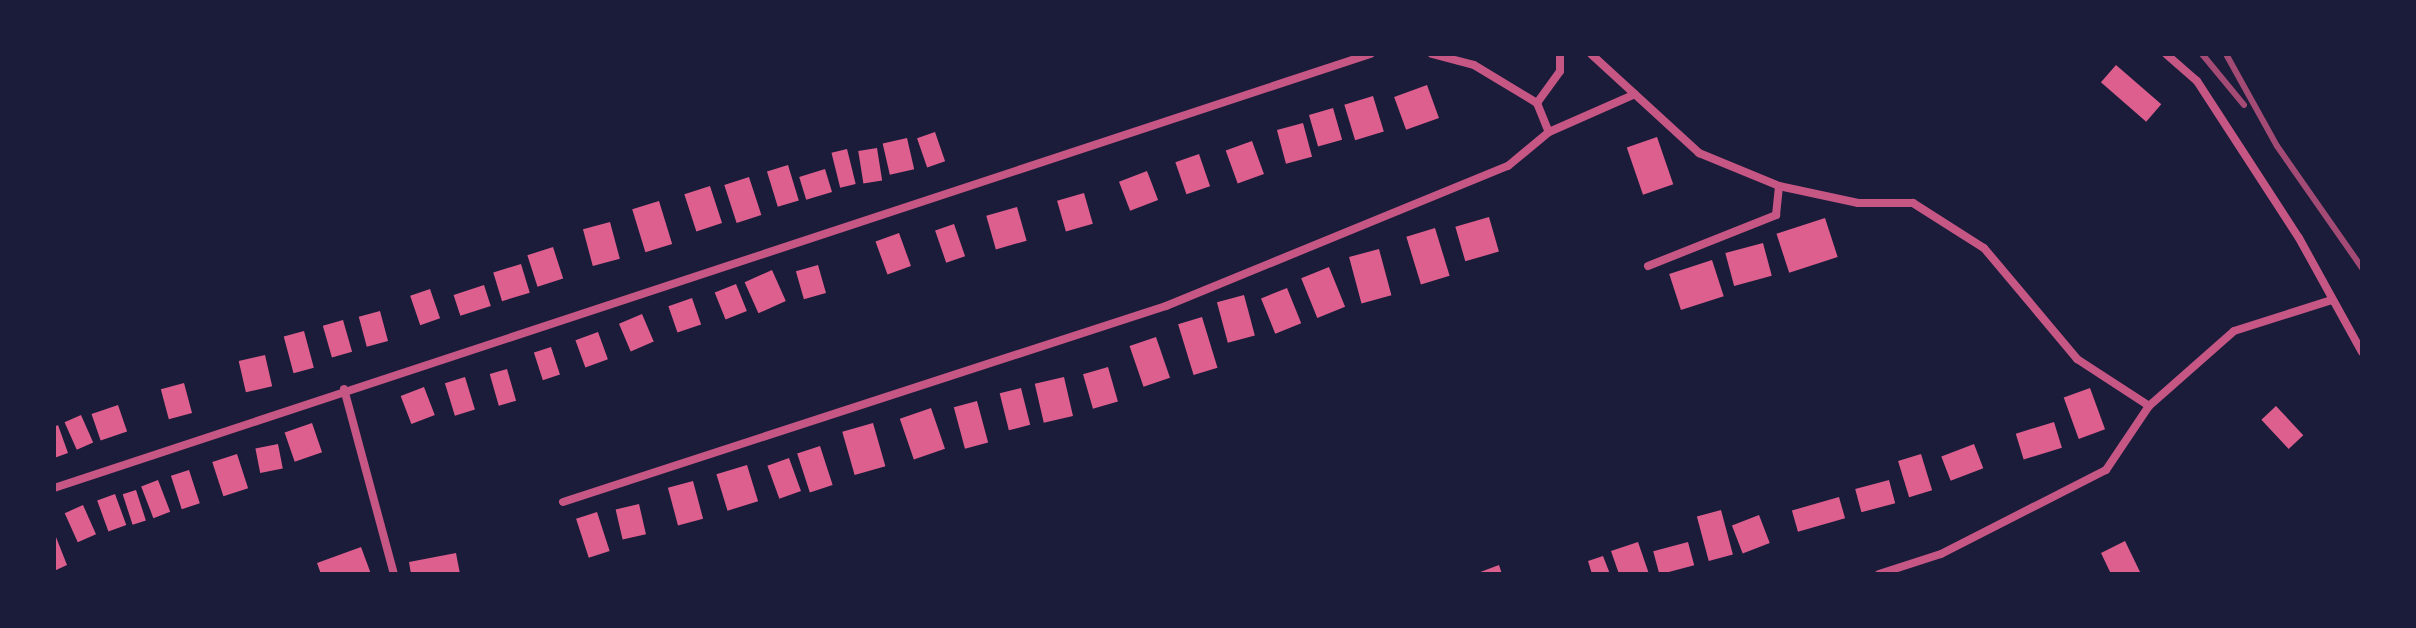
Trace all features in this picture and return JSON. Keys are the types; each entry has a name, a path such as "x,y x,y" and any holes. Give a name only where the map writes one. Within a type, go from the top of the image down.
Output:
{"street":[{"path":"54,488 344,389 757,259 1370,54"},
{"path":"1432,54 1474,65 1537,103 1549,132"},
{"path":"1537,103 1560,71 1560,54"},
{"path":"1591,54 1699,153 1779,186 1858,203 1913,203 1984,248 2077,359 2149,406"},
{"path":"2166,54 2197,81 2299,238 2362,352"},
{"path":"563,502 1166,306 1508,166 1549,132 1635,94"},
{"path":"1648,266 1776,215 1779,186"},
{"path":"1879,574 1941,554 2106,470 2149,406 2234,331 2332,300"},
{"path":"344,389 394,574"}],"building":[{"path":"2116,65 2161,104 2146,122 2101,82"},
{"path":"1427,85 1439,118 1406,130 1394,97"},
{"path":"1373,96 1384,131 1355,140 1344,105"},
{"path":"1333,108 1342,140 1318,147 1309,115"},
{"path":"1303,123 1312,157 1286,164 1277,130"},
{"path":"935,132 945,161 927,167 917,138"},
{"path":"1657,137 1673,184 1643,195 1627,147"},
{"path":"907,138 914,169 890,175 883,144"},
{"path":"1252,141 1264,174 1238,183 1226,151"},
{"path":"877,148 882,181 863,184 858,151"},
{"path":"847,149 856,184 840,188 831,153"},
{"path":"1199,154 1210,186 1186,194 1175,162"},
{"path":"788,165 799,200 778,207 767,171"},
{"path":"825,169 832,192 806,200 799,177"},
{"path":"1147,171 1158,200 1130,211 1119,182"},
{"path":"749,177 761,215 737,223 724,185"},
{"path":"710,186 722,223 696,231 684,194"},
{"path":"1084,193 1093,224 1066,231 1057,201"},
{"path":"659,201 672,244 645,252 632,209"},
{"path":"1017,207 1027,241 996,249 986,216"},
{"path":"1489,217 1499,252 1465,261 1455,227"},
{"path":"1825,218 1838,257 1789,273 1776,234"},
{"path":"610,222 620,259 593,266 583,229"},
{"path":"954,224 965,256 946,263 935,231"},
{"path":"1435,228 1450,276 1421,285 1406,237"},
{"path":"899,233 911,266 887,274 876,242"},
{"path":"1763,243 1772,276 1734,286 1725,253"},
{"path":"553,247 563,278 538,287 527,255"},
{"path":"1379,249 1391,295 1361,303 1349,257"},
{"path":"1712,260 1724,296 1681,310 1669,274"},
{"path":"521,264 530,293 502,301 493,272"},
{"path":"818,265 826,293 804,299 796,271"},
{"path":"1329,267 1345,307 1317,318 1301,278"},
{"path":"772,270 786,301 758,313 745,282"},
{"path":"736,284 747,311 726,320 715,293"},
{"path":"484,285 491,306 460,316 454,295"},
{"path":"1287,288 1301,323 1275,334 1261,298"},
{"path":"430,289 440,318 420,325 410,296"},
{"path":"1244,295 1255,336 1228,343 1217,302"},
{"path":"692,298 701,324 677,333 668,306"},
{"path":"380,311 388,341 367,347 359,317"},
{"path":"642,314 654,342 631,351 619,324"},
{"path":"1202,317 1217,368 1194,375 1178,324"},
{"path":"343,320 352,352 332,358 323,326"},
{"path":"304,331 314,368 294,373 284,336"},
{"path":"598,332 608,359 585,367 575,340"},
{"path":"1156,337 1170,378 1144,387 1130,346"},
{"path":"551,347 560,375 543,380 534,353"},
{"path":"265,355 272,386 246,392 239,361"},
{"path":"1108,367 1118,402 1093,409 1083,374"},
{"path":"507,369 516,401 499,406 490,374"},
{"path":"465,377 475,410 455,416 445,383"},
{"path":"1064,377 1073,416 1044,423 1035,384"},
{"path":"184,383 192,413 169,419 161,389"},
{"path":"424,387 435,415 411,424 401,396"},
{"path":"1021,388 1030,425 1009,430 1000,393"},
{"path":"2090,388 2105,429 2079,439 2064,398"},
{"path":"977,401 988,443 965,449 954,407"},
{"path":"118,405 127,431 101,441 92,414"},
{"path":"2276,406 2303,435 2289,449 2261,420"},
{"path":"931,408 945,449 914,459 900,419"},
{"path":"81,415 93,442 77,450 65,422"},
{"path":"2054,422 2062,448 2024,460 2016,434"},
{"path":"312,423 322,452 295,462 285,432"},
{"path":"873,423 885,466 855,475 842,432"},
{"path":"58,425 68,453 54,458 54,427"},
{"path":"278,444 283,469 260,473 255,448"},
{"path":"1974,444 1983,468 1951,481 1941,457"},
{"path":"820,446 833,485 810,492 797,453"},
{"path":"237,454 248,488 223,496 212,462"},
{"path":"1921,454 1932,490 1909,497 1898,461"},
{"path":"789,458 801,491 779,499 767,466"},
{"path":"747,465 758,501 728,511 716,474"},
{"path":"189,470 200,503 182,509 171,476"},
{"path":"158,480 170,512 153,518 141,486"},
{"path":"1889,480 1895,503 1861,512 1855,489"},
{"path":"693,481 703,519 678,525 668,488"},
{"path":"136,490 146,520 133,525 123,494"},
{"path":"115,494 126,525 108,532 97,500"},
{"path":"1839,497 1845,518 1798,532 1792,511"},
{"path":"639,504 646,534 623,540 616,509"},
{"path":"83,505 96,534 78,542 65,513"},
{"path":"1721,510 1733,554 1709,561 1697,516"},
{"path":"597,512 610,551 589,558 576,519"},
{"path":"1759,515 1770,543 1743,553 1732,525"},
{"path":"54,532 67,565 54,571"},
{"path":"2125,541 2141,574 2111,574 2101,553"},
{"path":"1638,542 1649,574 1619,574 1611,551"},
{"path":"1688,542 1694,565 1659,574 1653,551"},
{"path":"361,547 371,574 321,574 317,563"},
{"path":"456,553 460,574 411,574 409,562"},
{"path":"1603,556 1610,574 1592,574 1588,561"},
{"path":"1499,565 1502,574 1475,574"}],"railway":[{"path":"2202,54 2244,105"},
{"path":"2226,54 2277,146 2362,268"}]}
